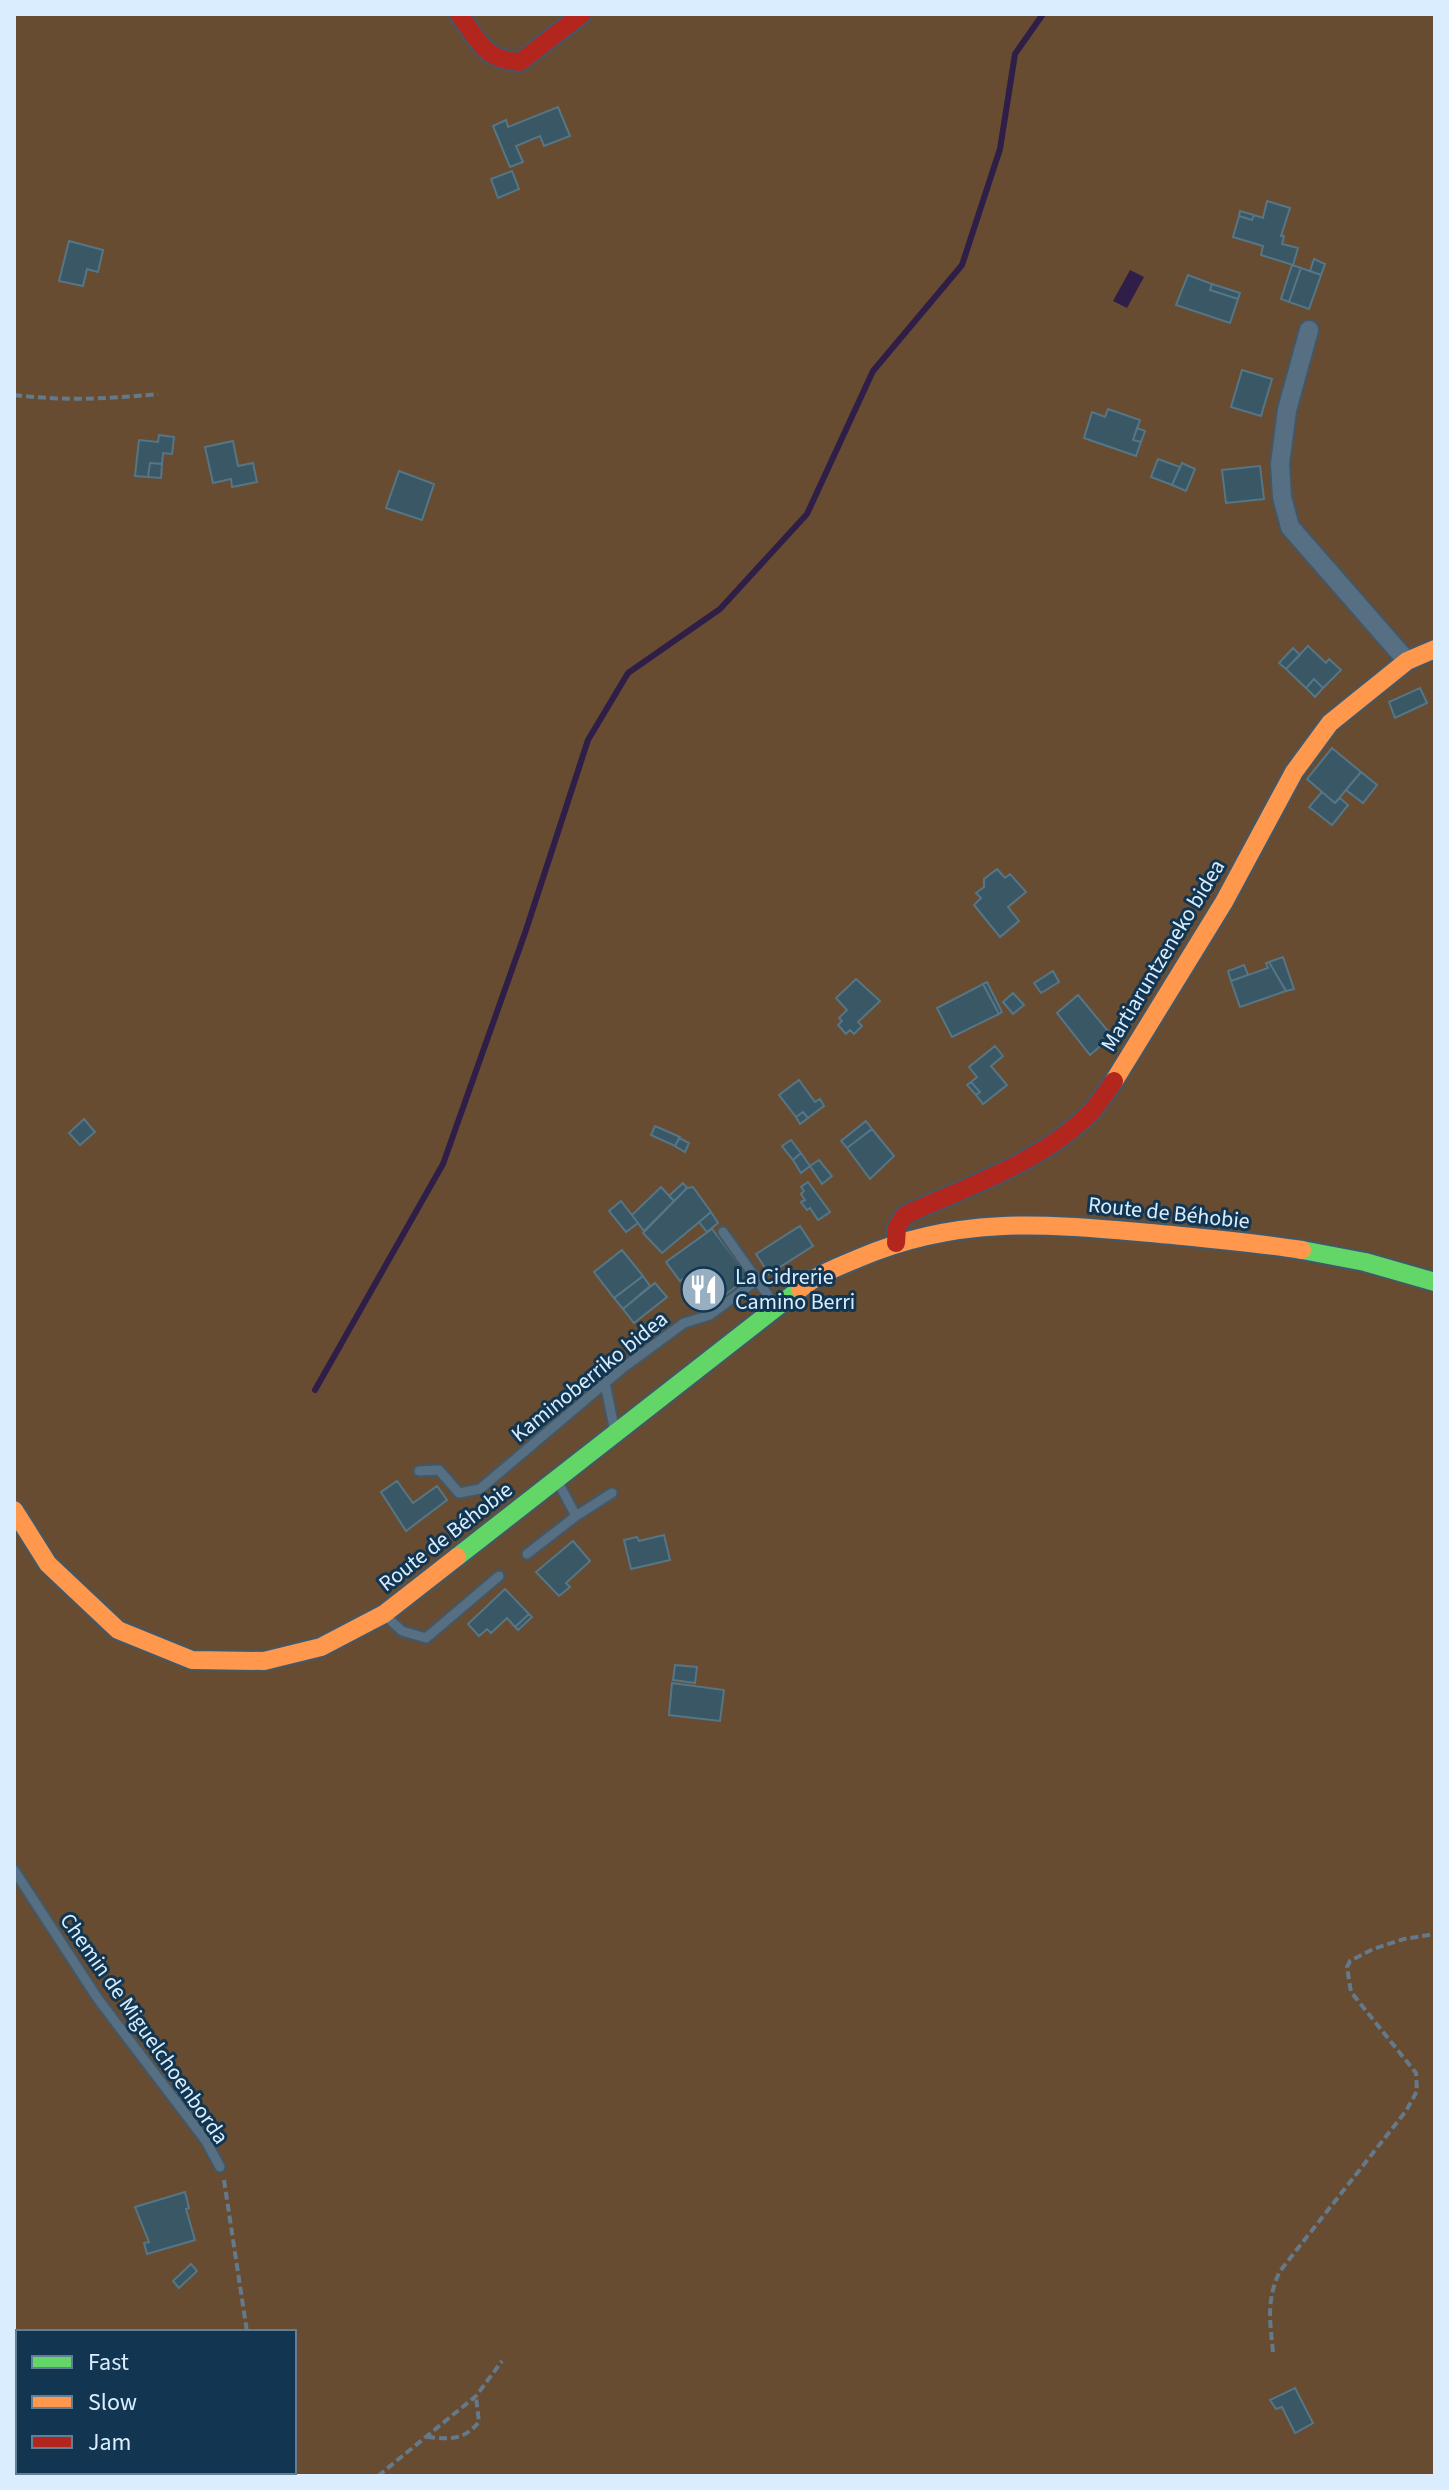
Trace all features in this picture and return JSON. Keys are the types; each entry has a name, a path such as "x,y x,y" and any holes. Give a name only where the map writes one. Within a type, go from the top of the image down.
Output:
{"main road":[{"path":"459,14 489,55 504,61 520,62 582,14"},
{"name":"Martiaruntzeneko bidea","path":"896,1243 897,1227 905,1215 1024,1160 1061,1137 1093,1110 1118,1075 1224,902 1294,772 1330,723 1407,661 1435,649"},
{"name":"Route de Béhobie","path":"14,1510 48,1564 118,1630 192,1660 264,1661 321,1647 384,1614 816,1276 896,1243 947,1230 1070,1226 1242,1241 1399,1270 1435,1282"},
{"name":"Route de Béhobie","path":"896,1243 1117,1246 1240,1257 1402,1281 1435,1289"}],"street":[{"path":"1309,330 1287,410 1280,464 1282,497 1290,527 1407,661"}],"lane":[{"path":"723,1232 776,1307"},
{"name":"Kaminoberriko bidea","path":"419,1471 439,1470 459,1493 480,1489 605,1383 684,1323 710,1315 757,1280"},
{"path":"605,1383 615,1433"},
{"path":"556,1479 576,1516"},
{"path":"527,1554 612,1493"},
{"path":"384,1614 402,1631 426,1638 499,1576"},
{"name":"Chemin de Miguelchoenborda","path":"14,1870 98,1999 206,2141 220,2167"}],"path":[{"path":"14,395 55,400 158,394"},
{"path":"1273,2352 1269,2316 1271,2290 1280,2271 1389,2133 1417,2091 1416,2073 1351,1992 1347,1967 1350,1961 1373,1949 1404,1939 1435,1934"},
{"path":"220,2167 228,2194 247,2330"},
{"path":"378,2476 476,2396 502,2361"},
{"path":"425,2437 459,2438 470,2433 479,2422 476,2396"}],"shaded area":[{"path":"14,14 1435,14 1435,2476 14,2476"},
{"path":"1130,270 1144,277 1127,308 1113,301"}],"building":[{"path":"558,107 570,136 544,146 540,136 516,146 523,162 510,167 493,126 506,120 508,127"},
{"path":"512,171 519,189 498,198 491,179"},
{"path":"1267,201 1290,208 1281,236 1284,236 1282,244 1298,248 1293,265 1261,255 1263,246 1233,237 1239,216 1252,220 1254,215 1263,218"},
{"path":"1240,211 1254,215 1252,220 1239,216"},
{"path":"69,241 103,250 98,272 87,269 83,286 59,281"},
{"path":"1314,259 1325,264 1321,275 1310,271"},
{"path":"1292,265 1301,268 1289,302 1281,299"},
{"path":"1301,268 1321,275 1309,309 1289,302"},
{"path":"1188,275 1212,284 1210,290 1238,299 1230,323 1176,305"},
{"path":"1212,284 1240,293 1238,299 1210,290"},
{"path":"1242,370 1272,379 1261,416 1231,407"},
{"path":"1108,409 1140,420 1133,440 1141,442 1136,456 1084,438 1092,412 1105,417"},
{"path":"1137,428 1145,431 1141,442 1133,440"},
{"path":"159,435 174,437 172,454 163,453 162,464 150,463 148,477 135,476 139,440 158,442"},
{"path":"233,441 238,466 253,463 257,482 232,487 231,479 213,483 205,447"},
{"path":"1158,459 1180,467 1172,485 1151,477"},
{"path":"150,463 162,464 161,478 148,477"},
{"path":"1182,463 1195,469 1186,491 1172,485"},
{"path":"1260,466 1264,499 1226,503 1222,470"},
{"path":"399,471 434,484 422,520 386,508"},
{"path":"1308,646 1326,663 1329,659 1341,670 1323,688 1314,679 1306,688 1286,669"},
{"path":"1293,648 1300,655 1286,669 1279,663"},
{"path":"1314,679 1323,688 1315,697 1306,688"},
{"path":"1420,688 1427,703 1395,718 1389,702"},
{"path":"1332,748 1361,772 1335,803 1307,779"},
{"path":"1361,772 1377,785 1363,803 1346,790"},
{"path":"1322,792 1335,803 1340,798 1348,805 1332,825 1309,807"},
{"path":"997,869 1005,878 1010,874 1026,892 1008,907 1019,921 1000,937 974,905 981,898 976,893 984,887 984,879"},
{"path":"1283,957 1294,989 1286,991 1269,962"},
{"path":"1269,962 1286,991 1240,1007 1231,981 1268,968 1266,963"},
{"path":"1244,965 1248,975 1231,981 1228,971"},
{"path":"1053,971 1059,982 1041,993 1034,983"},
{"path":"856,979 880,1001 858,1022 862,1026 854,1034 850,1030 846,1034 838,1025 842,1021 839,1018 847,1010 836,998"},
{"path":"987,982 1002,1012 999,1014 983,984"},
{"path":"983,984 999,1014 952,1037 937,1008"},
{"path":"1013,993 1024,1005 1013,1014 1003,1002"},
{"path":"1078,995 1112,1036 1090,1055 1057,1013"},
{"path":"995,1046 1003,1056 991,1066 1007,1085 983,1104 976,1095 980,1092 971,1082 977,1077 969,1067"},
{"path":"799,1080 815,1102 820,1099 824,1106 808,1118 803,1112 796,1117 779,1095"},
{"path":"971,1082 980,1092 976,1095 967,1085"},
{"path":"803,1112 808,1118 800,1124 796,1117"},
{"path":"84,1119 95,1132 80,1145 69,1133"},
{"path":"866,1121 872,1129 847,1148 841,1141"},
{"path":"655,1126 680,1137 675,1146 651,1135"},
{"path":"872,1129 894,1156 870,1179 847,1148"},
{"path":"679,1138 689,1143 685,1152 675,1146"},
{"path":"791,1140 801,1153 793,1160 782,1146"},
{"path":"801,1153 810,1166 801,1173 793,1160"},
{"path":"819,1160 832,1176 822,1184 810,1166"},
{"path":"808,1182 830,1212 818,1220 810,1208 807,1210 801,1202 805,1200 801,1187"},
{"path":"683,1183 687,1188 674,1201 669,1196"},
{"path":"661,1187 674,1201 644,1231 632,1215"},
{"path":"693,1187 711,1212 662,1253 643,1233 687,1188"},
{"path":"621,1201 638,1223 626,1232 609,1211"},
{"path":"711,1212 718,1223 707,1232 699,1222"},
{"path":"800,1226 813,1246 769,1274 756,1254"},
{"path":"712,1229 749,1277 718,1300 695,1270 680,1281 666,1262"},
{"path":"622,1250 643,1276 614,1298 594,1272"},
{"path":"643,1276 650,1286 623,1309 614,1298"},
{"path":"702,1279 712,1293 705,1297 694,1284"},
{"path":"655,1283 667,1297 634,1323 623,1309"},
{"path":"397,1481 413,1503 437,1486 447,1500 406,1531 381,1492"},
{"path":"664,1535 670,1560 631,1569 624,1540 637,1537 639,1541"},
{"path":"573,1541 590,1561 566,1583 570,1587 559,1596 536,1572"},
{"path":"505,1589 529,1614 515,1627 507,1618 491,1633 487,1629 479,1636 468,1624"},
{"path":"529,1614 532,1617 518,1630 515,1627"},
{"path":"675,1665 697,1667 695,1683 673,1680"},
{"path":"672,1683 724,1690 720,1721 669,1715"},
{"path":"185,2192 189,2208 186,2209 195,2240 147,2254 144,2243 149,2242 135,2207"},
{"path":"191,2264 197,2271 179,2288 173,2281"},
{"path":"1295,2388 1313,2423 1295,2433 1282,2407 1276,2409 1270,2400"}],"waterway":[{"path":"315,1390 443,1164 526,930 588,740 628,673 720,609 807,514 873,371 962,265 1000,149 1015,54 1043,14"}],"traffic: fast":[{"path":"1302,1250 1365,1262 1435,1282"},
{"path":"457,1557 800,1289"}],"traffic: slow":[{"path":"1114,1081 1224,902 1294,772 1330,723 1407,661 1435,649"},
{"path":"800,1289 828,1271 896,1244 932,1235 1003,1226 1112,1230 1302,1250"},
{"path":"14,1510 48,1564 118,1630 192,1660 264,1661 321,1647 384,1614 457,1557"}],"traffic: jam":[{"path":"459,14 490,53 520,62 582,14"},
{"path":"896,1243 897,1227 905,1215 1004,1171 1051,1145 1092,1111 1114,1081"}],"place":[{"name":"La Cidrerie Camino Berri","path":"704,1289"}]}
